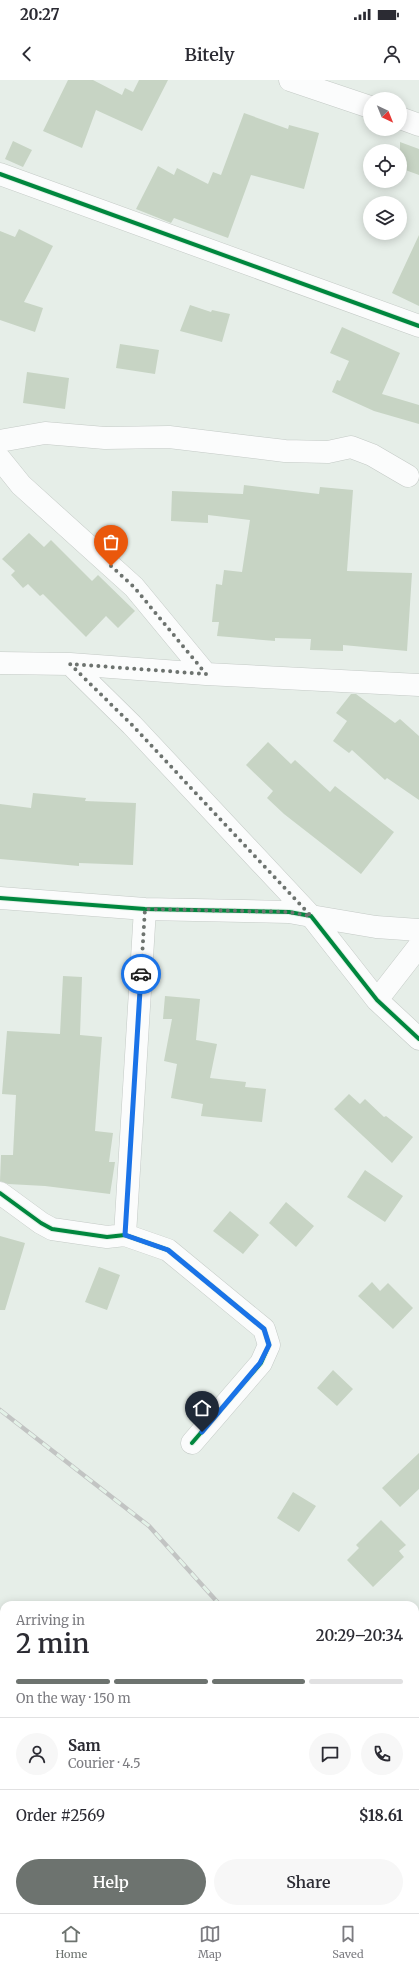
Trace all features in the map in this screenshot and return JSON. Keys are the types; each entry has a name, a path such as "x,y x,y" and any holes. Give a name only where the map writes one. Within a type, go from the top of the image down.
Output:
{"street":[{"path":"290,80 363,105"},
{"path":"407,121 419,125"},
{"path":"0,174 419,326"},
{"path":"0,441 45,433 105,438 169,437 285,451 328,452 351,447 372,455 408,476"},
{"path":"0,459 21,485 134,587 206,674"},
{"path":"0,663 70,664 206,674 419,685"},
{"path":"70,664 132,725 311,916 377,1000 419,1039"},
{"path":"0,898 145,909 289,912 376,927 419,930"},
{"path":"125,1235 145,909"},
{"path":"377,1000 419,946"},
{"path":"0,1193 41,1223 52,1229 107,1237 125,1235 168,1250 264,1329 269,1345 260,1363 192,1443"}],"building":[{"path":"68,80 93,80 122,95 125,88 133,92 139,80 168,80 142,131 96,110 82,148 43,131"},
{"path":"244,113 288,129 289,125 319,133 304,189 251,175 228,238 174,218 171,223 136,209 158,166 174,175 177,168 208,184 213,172 221,175"},
{"path":"13,141 32,150 23,167 5,159"},
{"path":"407,145 419,149 419,175 407,171"},
{"path":"19,229 53,246 24,302 43,308 35,332 0,320 0,231 15,237"},
{"path":"419,235 419,306 392,293"},
{"path":"190,305 211,312 212,310 230,314 222,342 180,331"},
{"path":"342,327 400,353 382,394 419,405 419,424 374,411 332,392 337,380 340,381 349,361 330,353"},
{"path":"120,344 159,350 155,374 116,368"},
{"path":"27,372 69,378 65,409 23,403"},
{"path":"244,485 319,494 320,487 353,490 347,571 412,573 407,651 343,645 343,651 310,650 311,639 275,638 275,641 217,636 219,622 212,622 216,584 222,585 224,570 242,572 250,520 208,515 208,523 171,521 172,491 243,494"},
{"path":"29,533 44,547 51,540 92,581 98,575 135,611 118,628 106,616 86,637 43,594 40,596 28,584 23,588 11,575 15,571 2,559"},
{"path":"351,694 356,694 395,723 400,719 419,736 419,800 387,778 385,780 352,750 349,753 333,741 347,721 336,713"},
{"path":"268,742 291,764 295,760 330,792 335,786 394,832 361,874 284,814 267,798 273,791 246,765"},
{"path":"33,793 86,798 85,801 136,803 133,865 79,863 79,866 0,859 0,804 31,808"},
{"path":"63,976 82,977 80,1035 102,1037 95,1131 113,1133 109,1162 115,1162 110,1194 45,1186 8,1184 0,1181 1,1155 13,1155 16,1095 2,1094 7,1031 60,1034"},
{"path":"165,996 200,999 196,1040 217,1044 210,1078 246,1082 245,1087 266,1089 262,1122 201,1116 203,1104 171,1098 177,1064 164,1061 172,1019 163,1019"},
{"path":"349,1094 360,1104 365,1099 384,1117 386,1116 413,1137 392,1163 334,1109"},
{"path":"365,1170 403,1196 385,1222 347,1197"},
{"path":"286,1202 314,1226 296,1247 269,1223"},
{"path":"230,1211 259,1235 243,1254 213,1231"},
{"path":"0,1236 25,1243 5,1310 0,1310"},
{"path":"99,1267 120,1275 107,1310 85,1302"},
{"path":"372,1282 380,1291 388,1283 413,1308 393,1329 358,1296"},
{"path":"333,1370 353,1389 337,1406 317,1388"},
{"path":"419,1453 419,1489 400,1507 382,1488"},
{"path":"293,1492 316,1506 299,1532 277,1518"},
{"path":"381,1520 406,1545 399,1551 404,1557 373,1587 347,1560 359,1548 356,1545"}],"railway":[{"path":"0,1410 149,1526 216,1601"}],"cycle path":[{"path":"0,174 419,326"},
{"path":"0,898 145,909 289,912 311,916 377,1000 419,1039"},
{"path":"0,1193 41,1223 52,1229 107,1237 125,1235 168,1250 264,1329 269,1345 261,1363 192,1443"}],"way so far":[{"path":"111,566 134,587 206,674 70,664 132,725 311,916 289,912 145,909 141,974"}],"route":[{"path":"141,974 125,1235 168,1250 264,1329 269,1345 260,1363 202,1432"}]}
